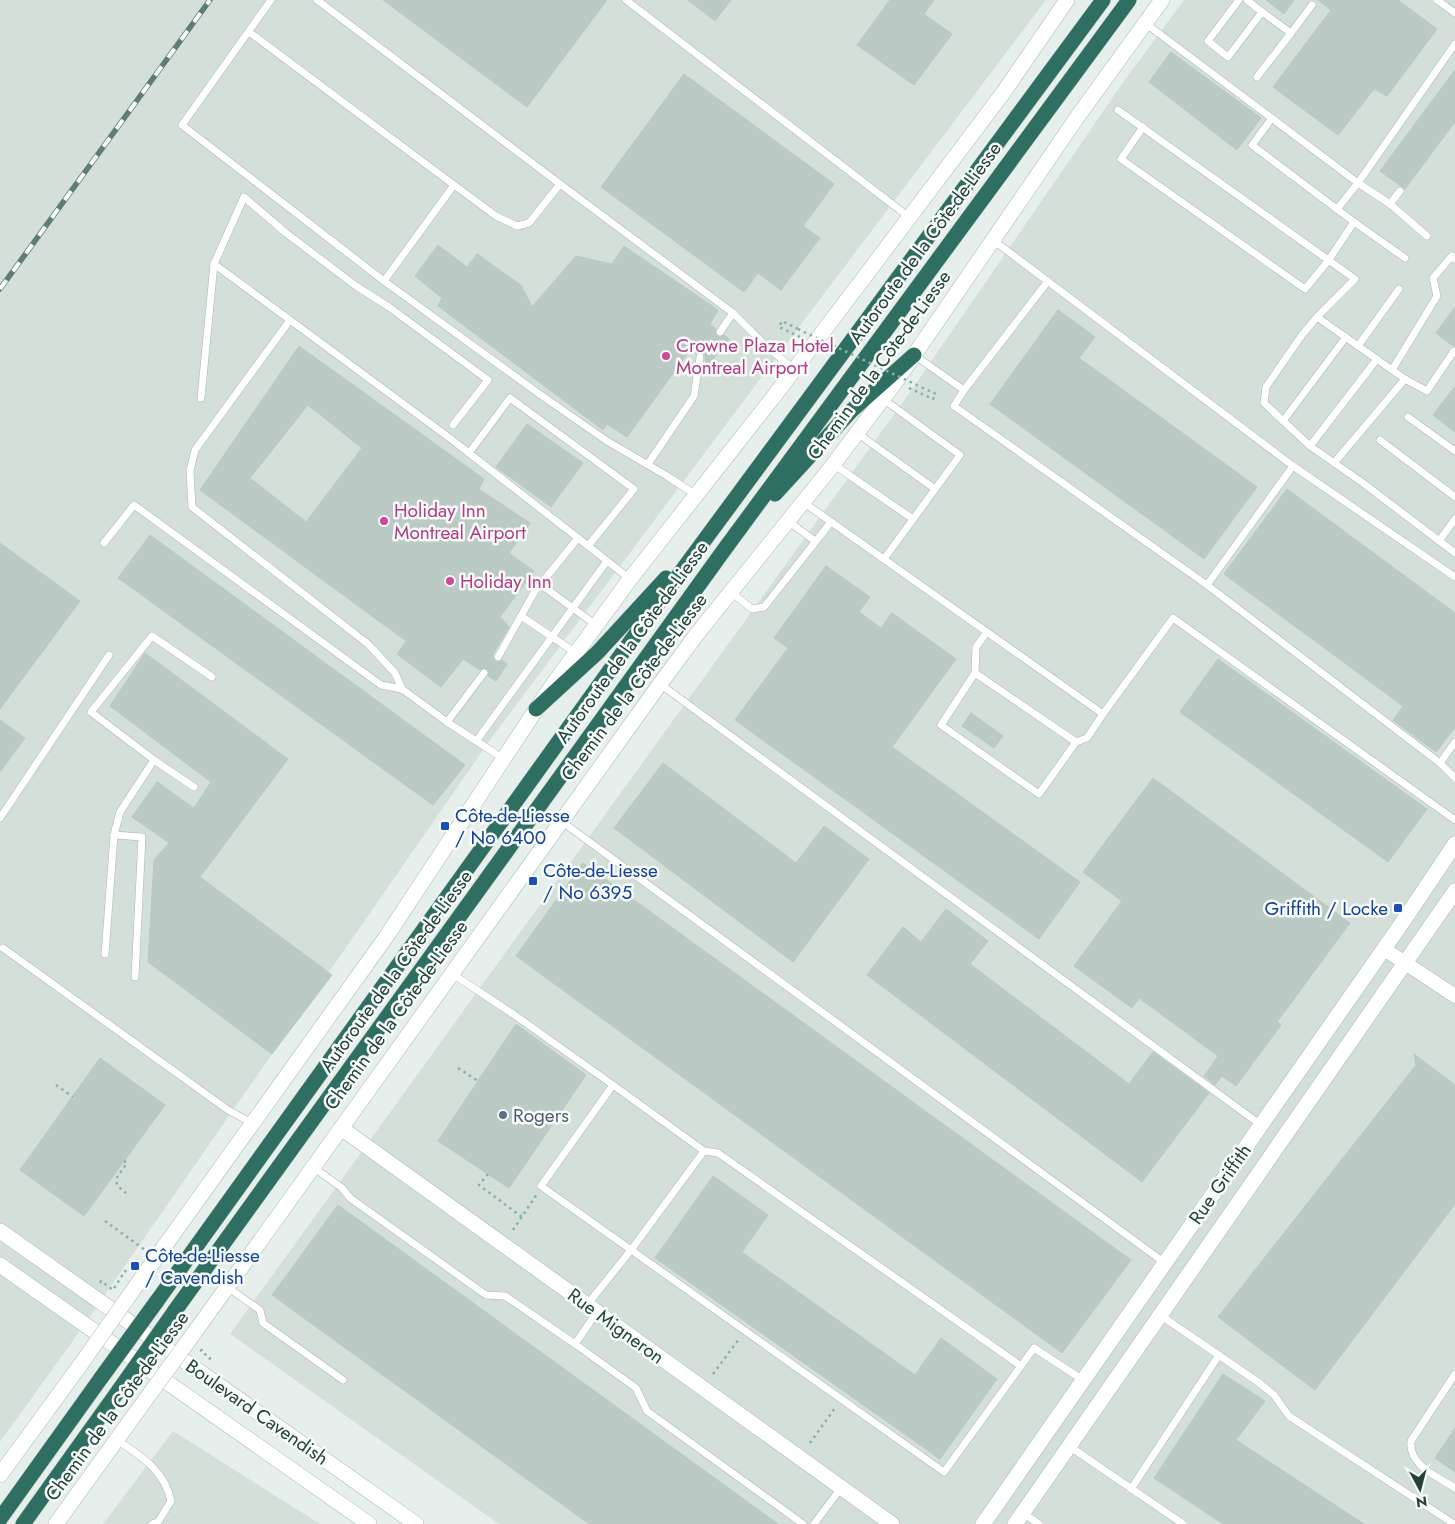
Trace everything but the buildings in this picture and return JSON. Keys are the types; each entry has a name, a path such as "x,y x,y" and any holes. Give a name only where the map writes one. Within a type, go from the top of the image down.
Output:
{"highway":[{"name":"Autoroute de la Côte-de-Liesse","path":"157,1301 622,653 1103,0"},
{"name":"Autoroute de la Côte-de-Liesse","path":"174,1312 724,550 1129,0"},
{"path":"724,550 852,411 914,356"},
{"path":"536,709 598,652 718,522"},
{"name":"Chemin de la Côte-de-Liesse","path":"0,1519 157,1301"},
{"name":"Chemin de la Côte-de-Liesse","path":"23,1524 174,1312"}],"main road":[{"path":"0,1475 376,952 499,765 505,759 536,709 596,625 910,217 1002,93 1067,0"},
{"name":"Chemin de la Côte-de-Liesse","path":"56,1524 660,684 833,464 914,356 1073,123 1162,0"},
{"name":"Rue Griffith","path":"983,1524 1384,949 1455,844"},
{"name":"Rue Griffith","path":"1019,1519 1455,891"},
{"name":"Rue Migneron","path":"341,1128 892,1524"},
{"name":"Boulevard Cavendish","path":"0,1231 416,1524"},
{"name":"Boulevard Cavendish","path":"0,1265 369,1524"}],"street":[{"path":"1384,949 1455,996"}],"lane":[{"path":"272,0 182,125 384,281 538,393 607,441 648,464 696,495"},
{"path":"317,0 733,313 766,346 794,370"},
{"path":"626,0 910,217"},
{"path":"1239,0 1208,41 1228,57 1262,12"},
{"path":"1248,0 1291,33"},
{"path":"1437,0 1455,13"},
{"path":"1257,77 1312,5"},
{"path":"1145,23 1358,183 1390,204 1426,236"},
{"path":"248,32 496,216 517,226 529,223 560,184"},
{"path":"1337,209 1358,183 1455,44"},
{"path":"1118,110 1355,279 1302,335 1266,387 1264,403 1310,446 1363,483 1455,553"},
{"path":"1272,118 1252,145 1405,258"},
{"path":"1143,128 1122,159 1305,290 1328,261 1354,222"},
{"path":"384,281 454,185"},
{"path":"1390,204 1400,191"},
{"path":"201,398 214,264 244,197 293,238 356,286 389,306 488,380 453,425"},
{"path":"993,240 1293,466 1455,577"},
{"path":"1392,370 1437,296 1433,278 1452,256 1455,259"},
{"path":"214,264 469,453 630,579"},
{"path":"1048,281 964,390 954,406 1207,584 1440,762 1455,778"},
{"path":"1358,346 1399,289"},
{"path":"720,332 733,313"},
{"path":"1317,317 1405,379 1427,391 1454,351"},
{"path":"290,320 195,450 190,471 192,507 368,644 396,673 402,689"},
{"path":"1283,421 1346,338"},
{"path":"914,356 925,361 964,390"},
{"path":"648,464 694,396 700,357"},
{"path":"1310,446 1377,359"},
{"path":"1334,463 1405,379"},
{"path":"469,453 510,398 634,488 588,546"},
{"path":"883,398 960,455 884,559"},
{"path":"1408,417 1455,452"},
{"path":"857,433 935,488"},
{"path":"1380,440 1455,497"},
{"path":"833,464 913,519"},
{"path":"1207,584 1293,466"},
{"path":"803,502 1103,714"},
{"path":"104,543 134,505 381,685 402,689 505,759"},
{"path":"1439,541 1455,519"},
{"path":"788,521 815,541"},
{"path":"731,592 752,609 764,607 831,522"},
{"path":"498,657 540,584 578,538"},
{"path":"477,740 607,561"},
{"path":"540,584 596,625"},
{"path":"521,616 576,653"},
{"path":"986,632 976,647 975,673 941,725 1039,794 1076,742 1087,738 1174,618 1455,820"},
{"path":"194,787 154,760 92,712 152,636 212,676"},
{"path":"0,818 109,655"},
{"path":"448,722 484,673"},
{"path":"975,673 1076,742"},
{"path":"660,684 1261,1125"},
{"path":"1440,762 1455,742"},
{"path":"105,954 114,835 120,812 154,760"},
{"path":"561,821 1165,1263"},
{"path":"114,835 142,837 134,977"},
{"path":"3,948 228,1110 253,1124"},
{"path":"451,973 513,1014 704,1151 718,1153 1021,1366"},
{"path":"613,1085 541,1186 944,1472 1034,1348 1083,1380"},
{"path":"575,1344 592,1309 631,1250 704,1151"},
{"path":"313,1167 342,1188 350,1198 486,1295 505,1296 636,1388 647,1411 803,1524"},
{"path":"226,1287 260,1310 263,1322 343,1380"},
{"path":"1160,1315 1220,1355 1274,1395 1289,1416 1454,1524"},
{"path":"1131,1489 1220,1355"},
{"path":"1455,1374 1411,1441 1410,1448 1417,1462 1422,1467 1455,1488"},
{"path":"116,1440 155,1469 161,1475 169,1491 171,1501 158,1522 152,1524"},
{"path":"1069,1446 1183,1524"},
{"path":"814,1524 841,1488"},
{"path":"1019,1519 1039,1524"}],"path":[{"path":"804,339 779,327 782,320 936,394 933,399 907,387"},
{"path":"458,1068 478,1081"},
{"path":"56,1085 73,1096"},
{"path":"124,1161 127,1163 116,1179 116,1182 119,1188 126,1193"},
{"path":"488,1174 478,1185 522,1217"},
{"path":"513,1230 532,1202"},
{"path":"106,1221 146,1251"},
{"path":"101,1281 113,1290 122,1277"},
{"path":"206,1344 201,1351 210,1358"},
{"path":"713,1374 732,1348"},
{"path":"810,1444 829,1417"}],"shaded area":[{"path":"0,0 1046,0 495,733 72,1342 0,1442"},
{"path":"1184,0 1455,0 1455,1524 499,1524 230,1334 908,395 1124,81"},
{"path":"173,1431 320,1524 103,1524"}],"railway":[{"path":"0,289 210,0"}],"place":[{"name":"Crowne Plaza Hotel Montreal Airport","path":"666,356"},
{"name":"Holiday Inn Montreal Airport","path":"384,521"},
{"name":"Holiday Inn","path":"450,581"},
{"name":"Côte-de-Liesse / No 6400","path":"445,826"},
{"name":"Côte-de-Liesse / No 6395","path":"533,881"},
{"name":"Griffith / Locke","path":"1398,908"},
{"name":"Rogers","path":"503,1115"},
{"name":"Côte-de-Liesse / Cavendish","path":"135,1266"}]}
